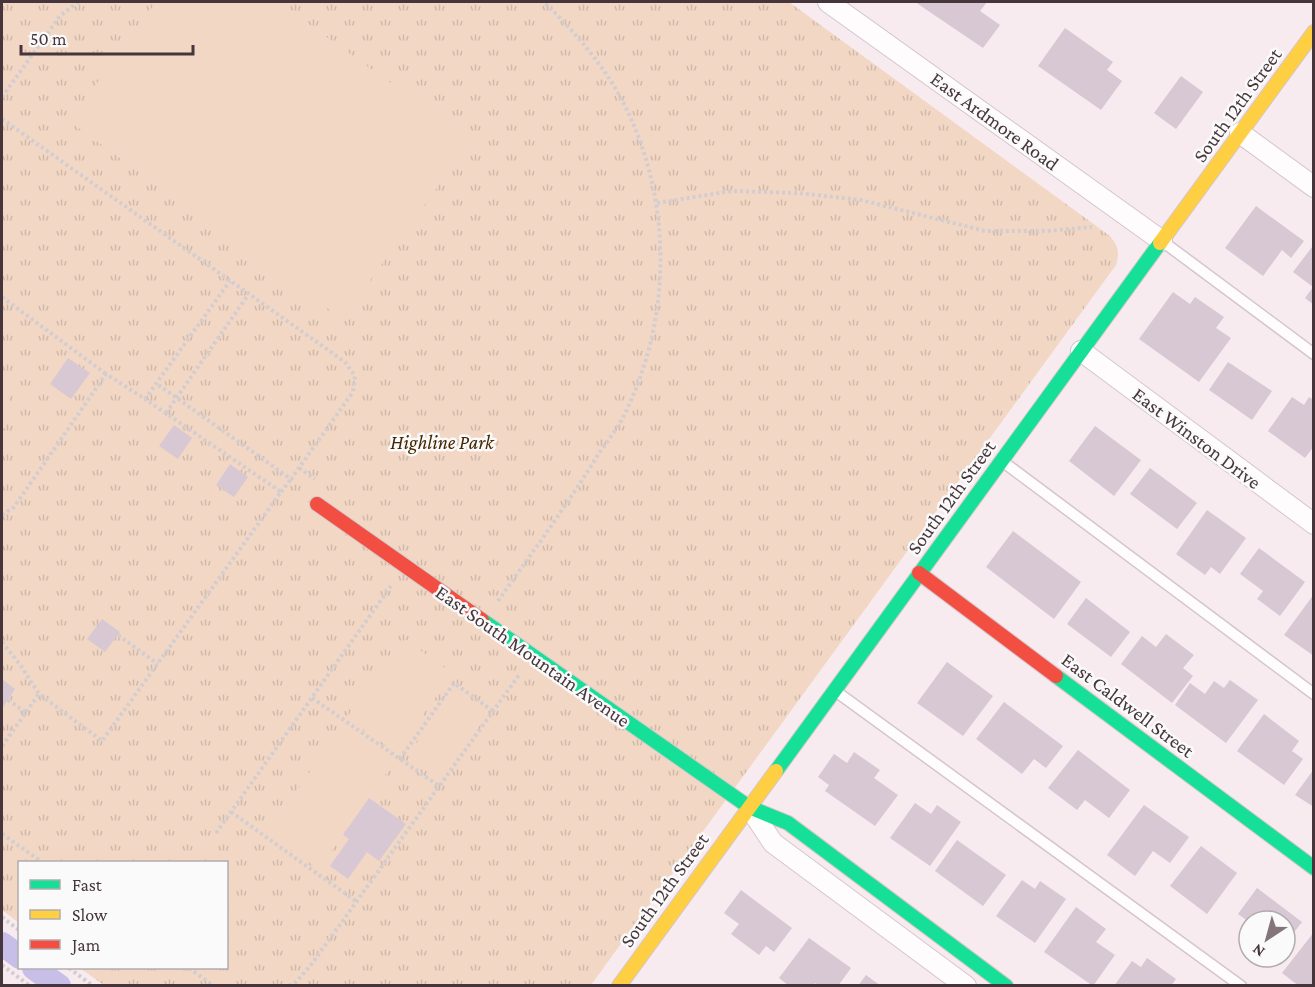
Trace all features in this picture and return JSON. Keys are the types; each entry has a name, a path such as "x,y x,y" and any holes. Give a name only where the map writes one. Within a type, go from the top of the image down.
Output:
{"street":[{"name":"East Ardmore Road","path":"828,2 1162,241"},
{"name":"South 12th Street","path":"619,986 1314,32"},
{"path":"1240,133 1314,187"},
{"name":"East Winston Drive","path":"1082,351 1314,524"},
{"name":"East South Mountain Avenue","path":"317,504 749,807 788,823 1006,986"},
{"name":"East Caldwell Street","path":"919,573 1314,868"},
{"name":"East South Mountain Avenue","path":"749,807 772,843 966,986"}],"lane":[{"path":"1162,241 1314,354"},
{"path":"1002,461 1314,694"},
{"path":"834,690 1241,986"}],"path":[{"path":"2,97 60,16 78,2"},
{"path":"494,607 566,507 629,406 649,353 660,285 661,250 657,203 636,132 623,104 594,56 567,24 544,2"},
{"path":"2,119 345,362 355,376 353,392 102,741 39,694 2,642"},
{"path":"657,203 732,191 798,193 861,200 985,231 1047,231 1092,227"},
{"path":"145,399 230,281"},
{"path":"166,413 248,295"},
{"path":"2,297 106,374 281,492"},
{"path":"2,515 14,507 106,374"},
{"path":"157,384 291,479"},
{"path":"216,833 395,582"},
{"path":"118,635 158,664"},
{"path":"289,986 296,982 311,965 533,655"},
{"path":"400,759 454,682 493,711"},
{"path":"2,746 39,694"},
{"path":"312,698 439,786"},
{"path":"8,700 25,712"},
{"path":"231,812 357,902"},
{"path":"2,834 41,861"},
{"path":"2,917 18,929"},
{"path":"2,965 30,986"},
{"path":"70,969 93,986"},
{"path":"190,969 214,986"}],"green space":[{"name":"Highline Park","path":"2,2 789,2 1110,236 1115,243 1118,249 1116,265 591,985 105,986 81,969 228,969 228,861 18,861 18,922 2,910"},
{"path":"156,2 278,2 471,141 342,319 69,121"},
{"path":"2,388 8,392 11,418 2,431"},
{"path":"405,639 453,674 395,752 347,717"},
{"path":"455,690 488,714 444,775 411,751"},
{"path":"342,727 393,764 318,869 267,832"}],"building":[{"path":"915,2 987,2 980,11 1000,25 983,48"},
{"path":"1065,28 1113,62 1107,70 1122,81 1101,110 1038,66"},
{"path":"1181,76 1203,92 1176,129 1154,113"},
{"path":"1256,206 1304,241 1291,258 1282,250 1263,276 1225,248"},
{"path":"1312,247 1314,248 1314,305 1305,298 1313,287 1293,272"},
{"path":"1173,292 1190,304 1195,297 1224,317 1216,328 1231,338 1199,382 1139,339"},
{"path":"68,358 90,373 71,399 50,384"},
{"path":"1228,362 1272,391 1252,420 1209,390"},
{"path":"1292,397 1304,405 1309,397 1314,400 1314,446 1305,458 1268,431"},
{"path":"174,425 192,438 178,459 159,446"},
{"path":"1095,426 1141,460 1114,496 1069,461"},
{"path":"230,464 248,477 234,497 216,485"},
{"path":"1150,468 1197,503 1177,529 1130,494"},
{"path":"1207,510 1246,538 1220,574 1211,567 1205,575 1176,554"},
{"path":"1013,531 1081,582 1054,619 986,567"},
{"path":"1259,548 1305,582 1280,616 1257,599 1263,591 1240,574"},
{"path":"1314,594 1314,656 1284,635"},
{"path":"1086,598 1130,632 1111,657 1067,624"},
{"path":"102,619 120,632 105,652 87,639"},
{"path":"1166,634 1194,655 1183,668 1193,676 1172,703 1121,664 1142,636 1156,647"},
{"path":"947,662 993,696 963,736 917,703"},
{"path":"2,679 15,689 2,709"},
{"path":"1230,680 1258,700 1226,743 1175,705 1190,683 1205,694 1214,681 1224,688"},
{"path":"1004,702 1063,746 1046,768 1034,759 1022,774 976,739"},
{"path":"1264,714 1299,741 1292,751 1303,759 1284,785 1237,751"},
{"path":"1078,750 1130,790 1109,818 1085,800 1077,810 1048,788"},
{"path":"854,752 880,770 874,778 898,795 875,826 825,791 829,785 818,777 834,754 847,763"},
{"path":"1314,769 1314,807 1295,795"},
{"path":"369,798 406,824 379,861 367,852 348,879 330,866 349,839 343,835"},
{"path":"915,803 931,814 937,805 961,822 930,866 890,838"},
{"path":"1144,805 1189,837 1170,863 1153,851 1135,876 1107,855"},
{"path":"957,840 1006,875 983,906 935,871"},
{"path":"1201,846 1237,873 1207,914 1170,886"},
{"path":"1022,880 1035,889 1040,881 1066,899 1035,943 996,916"},
{"path":"1257,888 1285,909 1242,909"},
{"path":"741,890 792,928 774,952 766,946 759,955 731,934 739,924 724,913"},
{"path":"1076,907 1106,929 1096,942 1115,955 1093,986 1044,952"},
{"path":"1297,918 1302,922 1297,928"},
{"path":"1314,932 1314,986 1299,986 1282,973 1285,969 1297,969 1297,954"},
{"path":"809,938 851,968 838,986 819,986 815,983 814,986 789,986 779,978"},
{"path":"1147,958 1176,979 1171,986 1114,986 1132,961 1141,967"},
{"path":"866,975 881,986 858,986"}],"waterway":[{"path":"2,944 18,956"},
{"path":"35,969 59,986"}],"traffic: fast":[{"path":"776,771 1160,243"},
{"path":"482,620 749,807 788,823 1006,986"},
{"path":"1056,676 1314,868"}],"traffic: slow":[{"path":"1160,243 1314,32"},
{"path":"619,986 776,771"}],"traffic: jam":[{"path":"317,504 482,620"},
{"path":"919,573 1056,676"}]}
